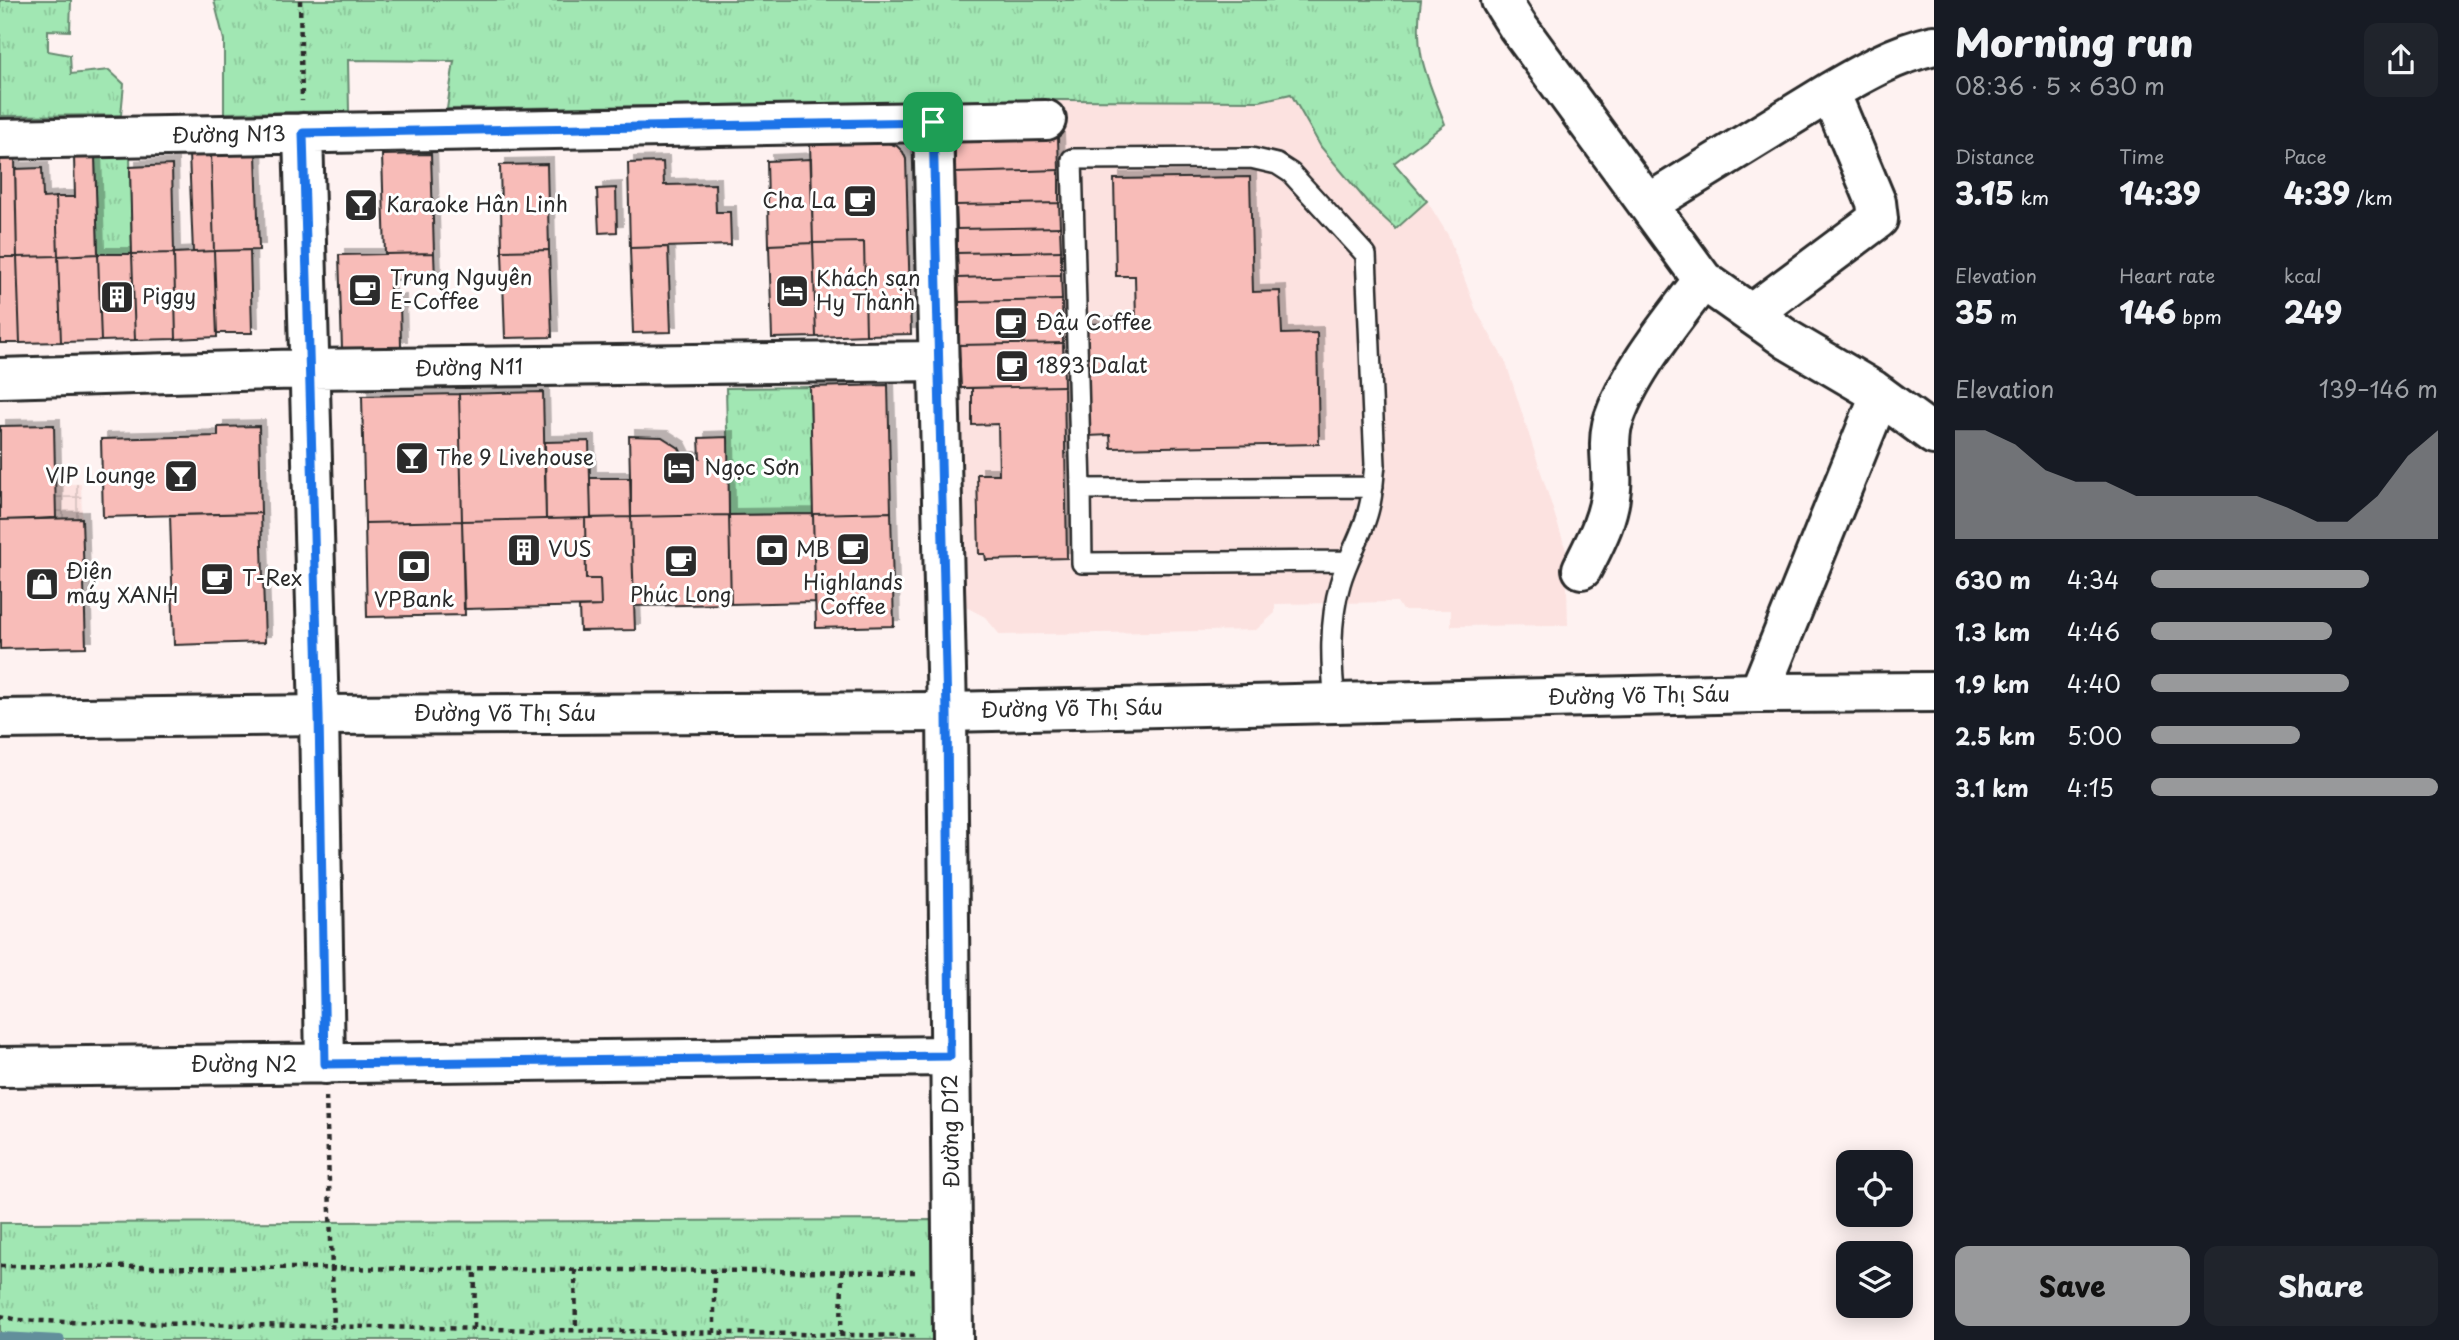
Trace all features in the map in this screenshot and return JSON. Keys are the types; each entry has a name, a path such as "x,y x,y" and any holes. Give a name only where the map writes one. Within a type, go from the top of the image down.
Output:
{"street":[{"path":"1502,0 1518,27 1703,280 1788,340 1880,395 1934,435"},
{"path":"1648,204 1874,66 1934,45"},
{"path":"1751,314 1878,219 1876,202 1830,92"},
{"name":"Đường N13","path":"0,139 1046,120"},
{"name":"Đường D12","path":"933,122 947,712 950,1056 943,1338"},
{"path":"303,133 319,715 325,1064"},
{"path":"1582,569 1604,526 1612,488 1609,458 1612,425 1634,377 1664,331 1703,280"},
{"name":"Đường N11","path":"0,378 310,369 939,361"},
{"path":"1759,693 1880,395"},
{"name":"Đường Võ Thị Sáu","path":"0,719 947,712 1759,693 1934,692"},
{"name":"Đường N2","path":"0,1067 950,1056"}],"lane":[{"path":"1335,703 1332,642 1339,586 1363,527 1373,487 1375,443 1366,254 1291,173 1264,160 1072,159 1082,563 1347,561"},
{"path":"1081,489 1373,487"}],"path":[{"path":"300,0 303,133"},
{"path":"325,1064 334,1327"},
{"path":"0,1266 920,1272"},
{"path":"474,1329 475,1270"},
{"path":"575,1270 576,1330"},
{"path":"714,1271 714,1333"},
{"path":"841,1335 842,1272"},
{"path":"0,1316 42,1321 943,1338"}],"shaded area":[{"path":"1291,93 1321,147 1368,203 1395,228 1427,201 1448,235 1476,310 1506,363 1566,550 1568,625 1451,626 1451,610 1402,610 1397,602 1275,604 1275,613 1256,630 1000,635 985,617 966,607 961,388 1064,386 1057,100 1260,101"},
{"path":"55,484 81,484 82,518 56,518"}],"green space":[{"path":"0,0 71,0 70,31 48,30 48,51 70,55 71,74 109,70 124,84 121,115 0,116"},
{"path":"214,0 1421,0 1420,50 1427,78 1445,124 1394,163 1427,201 1396,229 1368,203 1321,147 1291,94 1260,101 1057,100 447,109 454,61 348,60 349,111 224,113 224,40"},
{"path":"130,156 132,254 98,254 95,157"},
{"path":"810,387 813,514 729,515 726,388"},
{"path":"940,1220 941,1340 0,1340 0,1223"}],"building":[{"path":"1058,138 1059,170 955,173 955,140"},
{"name":"Cha La","path":"885,142 897,146 906,159 911,334 866,335 864,242 813,243 810,144"},
{"path":"256,153 259,250 214,251 211,154"},
{"path":"189,154 211,154 214,251 193,252"},
{"path":"431,154 434,253 385,254 382,155"},
{"path":"74,157 95,157 98,254 58,256 56,197 75,197"},
{"path":"0,159 15,159 17,257 0,257"},
{"path":"811,159 813,243 769,245 767,161"},
{"path":"663,162 664,185 715,184 716,212 730,212 731,245 630,248 628,163"},
{"path":"547,164 549,250 502,251 500,165"},
{"path":"172,165 174,253 132,254 130,167"},
{"path":"42,168 43,198 56,197 58,256 17,257 15,169"},
{"path":"1059,170 1059,203 956,205 955,173"},
{"path":"1250,177 1253,292 1280,291 1282,334 1317,333 1319,444 1111,448 1110,435 1088,436 1085,324 1136,323 1135,276 1116,276 1114,179"},
{"path":"616,188 617,232 599,233 597,189"},
{"path":"1059,203 1060,227 957,229 956,205"},
{"path":"1060,227 1061,251 957,253 957,229"},
{"path":"864,242 866,335 816,337 813,243"},
{"name":"Khách sạn Hy Thành","path":"813,243 816,337 772,338 769,245"},
{"path":"668,247 671,332 633,333 630,248"},
{"path":"250,250 252,333 217,333 214,251"},
{"path":"549,250 552,337 505,338 502,251"},
{"path":"214,251 217,337 176,339 174,253"},
{"path":"1061,251 1061,275 958,278 957,253"},
{"path":"174,253 176,339 135,340 132,254"},
{"name":"Trung Nguyên E-Coffee","path":"434,253 435,279 390,280 390,301 400,301 401,347 342,349 339,255"},
{"name":"Piggy","path":"98,254 132,254 135,340 101,341"},
{"path":"98,254 101,341 61,342 58,256"},
{"path":"58,256 61,342 20,343 17,257"},
{"path":"0,257 17,257 20,343 0,343"},
{"path":"1061,275 1062,300 959,302 958,278"},
{"name":"Đậu Coffee","path":"1062,300 1063,343 959,345 959,302"},
{"name":"1893 Dalat","path":"1063,343 1064,386 961,388 959,345"},
{"path":"888,385 891,512 813,514 810,387"},
{"path":"1064,386 1067,558 986,560 985,554 979,554 977,474 999,474 998,424 972,425 972,388"},
{"path":"543,392 546,519 462,521 459,394"},
{"name":"The 9 Livehouse","path":"459,394 462,521 365,523 362,396"},
{"path":"54,425 56,518 0,520 0,426"},
{"name":"VIP Lounge","path":"259,426 261,513 103,517 101,439 218,436 218,427"},
{"name":"Ngọc Sơn","path":"629,436 662,437 679,448 684,458 700,458 699,438 728,437 729,515 631,517"},
{"path":"589,441 591,518 546,519 545,442"},
{"path":"590,478 631,478 631,517 591,518"},
{"name":"Highlands Coffee","path":"891,512 894,626 816,628 813,514"},
{"name":"T-Rex","path":"261,513 265,642 174,645 170,515"},
{"name":"MB","path":"813,514 815,602 731,604 729,515"},
{"name":"Phúc Long","path":"729,515 731,604 634,606 631,517"},
{"path":"631,517 635,630 580,631 579,607 601,606 600,579 586,579 585,518"},
{"name":"Điện máy XANH","path":"82,518 86,647 0,649 0,520"},
{"name":"VUS","path":"585,518 586,579 600,579 601,606 464,609 462,521"},
{"name":"VPBank","path":"462,521 465,615 367,617 365,523"}],"waterway":[{"path":"0,1337 60,1340"}],"place":[{"name":"Cha La","path":"860,201"},
{"name":"Karaoke Hân Linh","path":"361,205"},
{"name":"Trung Nguyên E-Coffee","path":"365,290"},
{"name":"Khách sạn Hy Thành","path":"792,291"},
{"name":"Piggy","path":"117,297"},
{"name":"Đậu Coffee","path":"1011,323"},
{"name":"1893 Dalat","path":"1012,366"},
{"name":"The 9 Livehouse","path":"412,458"},
{"name":"Ngọc Sơn","path":"679,468"},
{"name":"VIP Lounge","path":"181,476"},
{"name":"Highlands Coffee","path":"853,549"},
{"name":"VUS","path":"524,550"},
{"name":"MB","path":"772,550"},
{"name":"Phúc Long","path":"681,561"},
{"name":"VPBank","path":"414,566"},
{"name":"T-Rex","path":"217,579"},
{"name":"Điện máy XANH","path":"42,584"}],"route":[{"path":"933,122 947,712 950,1056 325,1064 319,715 303,133 933,122"}]}
